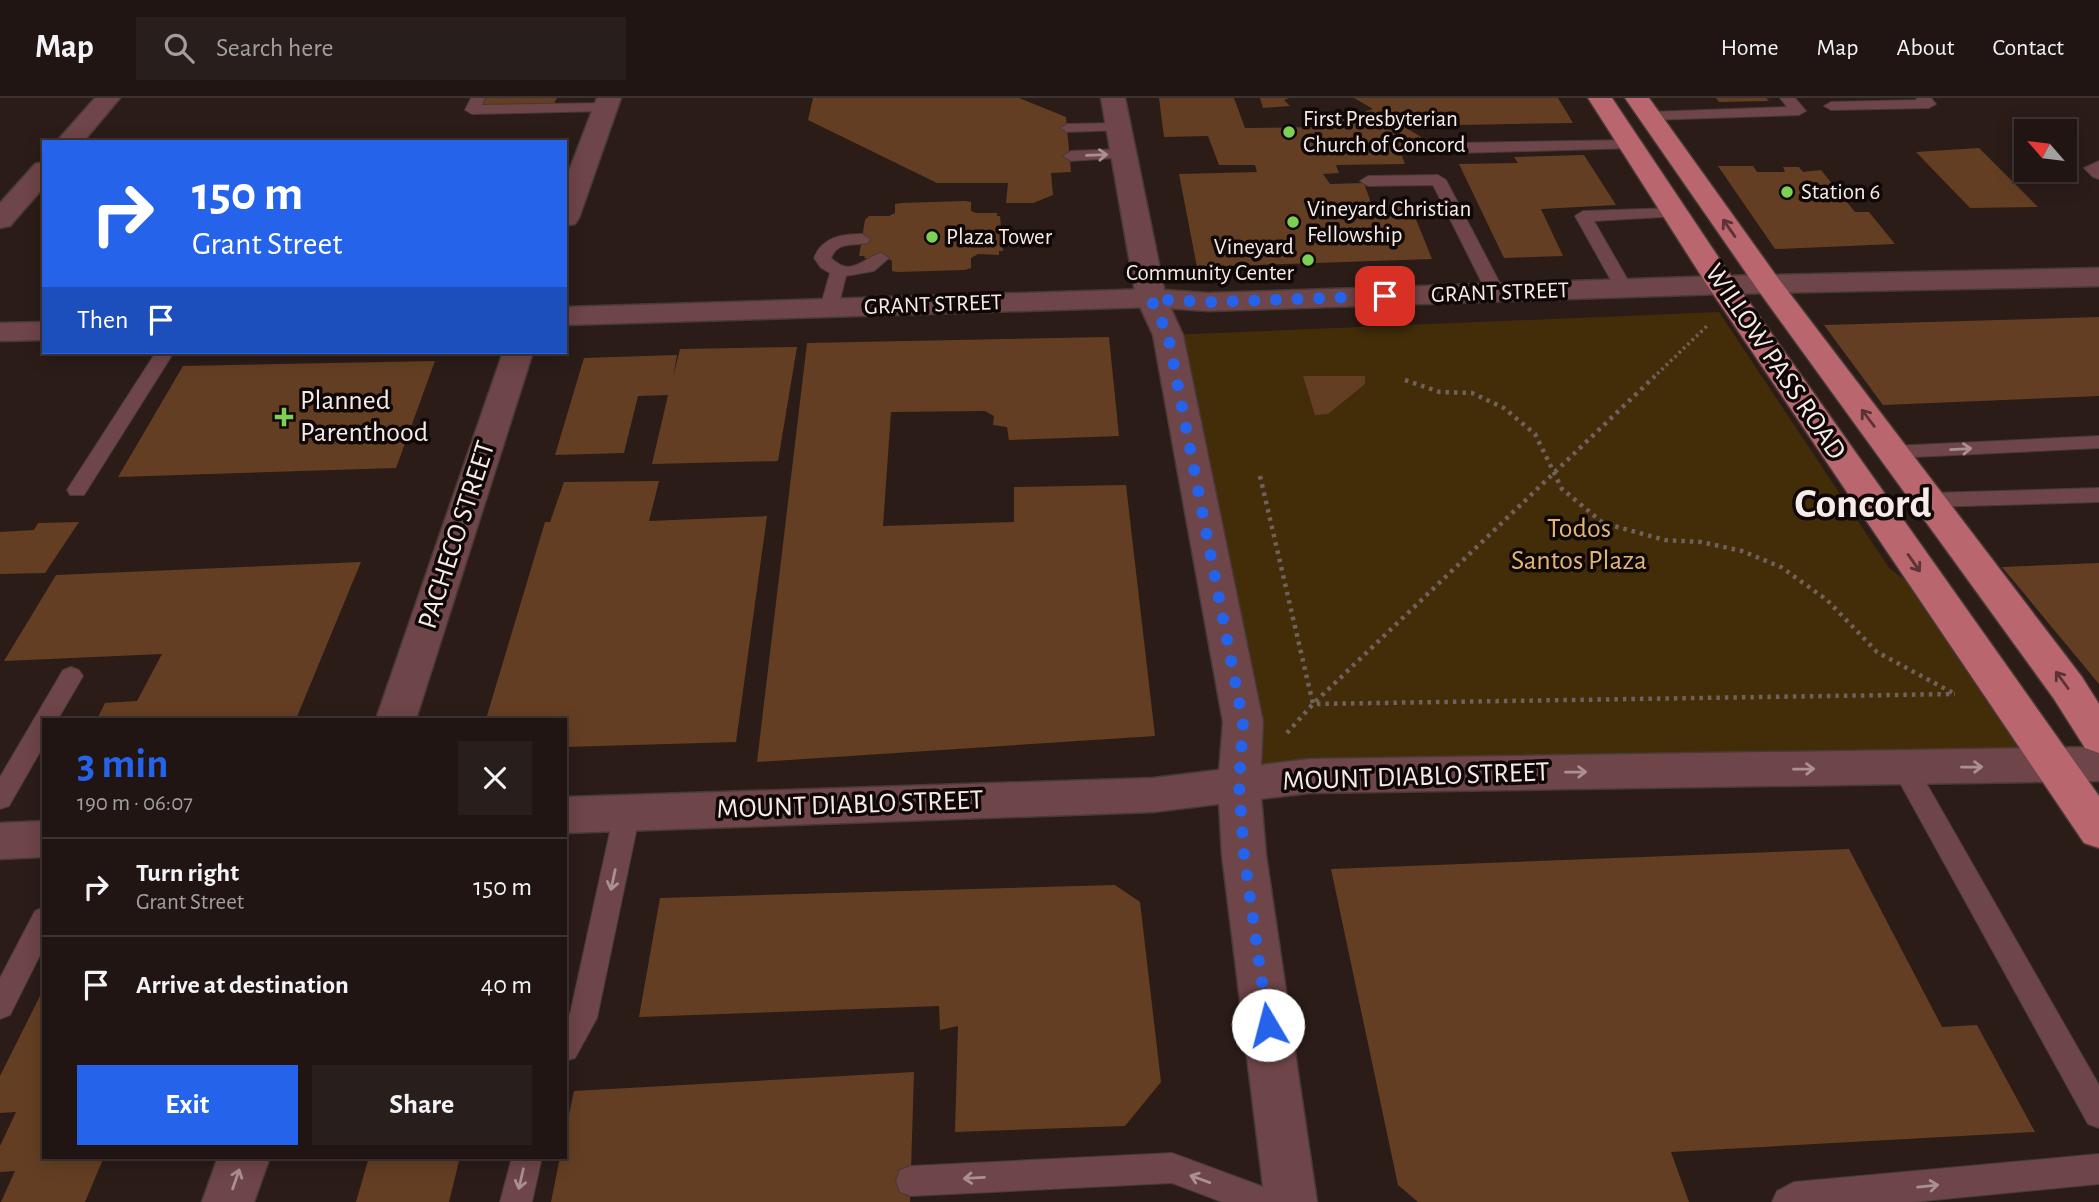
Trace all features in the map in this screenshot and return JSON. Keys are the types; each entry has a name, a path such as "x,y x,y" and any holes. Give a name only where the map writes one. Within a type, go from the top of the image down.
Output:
{"main road":[{"name":"WILLOW PASS ROAD","path":"1600,98 1722,285 2099,830"},
{"name":"WILLOW PASS ROAD","path":"1644,107 1768,284 2068,688 2099,737"}],"street":[{"path":"71,140 108,98"},
{"path":"567,208 571,188 607,102"},
{"path":"1118,130 1151,299 1168,335 1243,722 1239,785 1244,855 1292,1202"},
{"path":"0,220 42,172"},
{"name":"GRANT STREET","path":"567,316 1151,299 1208,302 1722,285 2099,277"},
{"path":"0,332 42,331"},
{"name":"PACHECO STREET","path":"396,718 517,354"},
{"name":"MOUNT DIABLO STREET","path":"567,815 1153,795 1309,776 2099,764"},
{"path":"0,841 42,839"},
{"path":"228,1202 243,1159"}],"lane":[{"path":"478,98 472,110 607,102"},
{"path":"1644,107 1799,111 1787,98"},
{"path":"1831,106 1929,104 1923,98"},
{"path":"1118,130 1069,143 1118,130"},
{"path":"1457,148 1631,145"},
{"path":"2099,166 2092,167 2099,174"},
{"path":"1368,181 1438,180 1496,293"},
{"path":"1624,289 1583,216 1674,213"},
{"path":"862,239 843,240 823,252 825,263 839,270 864,269 881,258"},
{"path":"829,308 839,270"},
{"path":"77,490 164,354"},
{"path":"1893,452 2099,442"},
{"path":"1929,500 2099,495"},
{"path":"47,718 71,676"},
{"path":"0,799 42,726"},
{"path":"1904,767 2099,1114"},
{"path":"567,1045 583,1018 627,813"},
{"path":"0,1006 42,923"},
{"path":"516,1202 527,1159"},
{"path":"911,1181 1172,1168 1264,1202"},
{"path":"1788,1202 1794,1198 1892,1196 2099,1168"}],"path":[{"path":"1239,785 1312,704 1716,317 1722,285"},
{"path":"1312,704 1956,694 1877,652 1827,600 1781,567 1742,551 1702,542 1665,540 1603,523 1562,489 1535,434 1504,408 1472,393 1440,391 1405,380"},
{"path":"1260,476 1312,704"}],"green space":[{"name":"Todos Santos Plaza","path":"1719,312 1889,568 1947,612 2053,765 1239,785 1168,335"}],"building":[{"path":"486,98 557,98 554,103 482,105"},
{"path":"813,98 1019,98 1066,117 1071,172 1051,173 1053,195 1033,203 1006,203 1008,183 937,183 808,120"},
{"path":"1159,98 1234,98 1245,128 1318,127 1373,109 1354,98 1558,98 1573,123 1403,126 1423,138 1400,151 1405,164 1336,165 1339,173 1323,174 1330,184 1364,183 1371,203 1409,202 1432,259 1197,267 1179,174 1257,172 1255,165 1219,165 1208,136 1164,137"},
{"name":"First Presbyterian Church of Concord","path":"1260,98 1289,98 1284,100 1290,106 1263,108"},
{"path":"1716,98 1766,98 1769,101 1719,102"},
{"path":"1979,148 2038,207 1970,208 1916,152"},
{"path":"1584,155 1616,205 1541,209 1563,256 1504,258 1459,164 1518,163 1514,157"},
{"name":"Station 6","path":"1718,166 1753,166 1757,172 1785,172 1783,167 1799,167 1803,172 1821,170 1855,212 1869,212 1895,244 1775,249"},
{"name":"Plaza Tower","path":"971,202 971,211 997,213 997,216 1000,216 1003,251 999,251 999,255 978,254 971,258 971,268 965,270 897,272 892,271 892,261 887,258 859,256 865,220 869,216 889,216 895,213 895,204 901,203"},
{"path":"2099,317 2099,396 1883,405 1824,325"},
{"path":"1109,337 1119,436 1009,440 1007,427 993,425 994,416 985,411 891,412 883,526 1014,522 1014,487 1126,485 1155,736 757,762 807,343"},
{"path":"797,347 778,461 652,464 668,395 638,396 624,453 555,455 584,358 677,355 673,377 680,349"},
{"name":"Planned Parenthood","path":"435,361 396,468 118,477 183,366"},
{"path":"1303,376 1365,376 1365,384 1328,414 1315,415"},
{"path":"659,481 649,521 767,516 736,742 567,747 567,718 486,718 545,522 550,522 564,482"},
{"path":"79,522 45,573 0,574 0,532 34,530 38,523"},
{"path":"361,562 296,718 98,718 105,703 137,701 162,654 4,661 56,575"},
{"path":"2099,563 2099,684 2002,567"},
{"path":"1849,849 1942,1027 1977,1025 2035,1132 1671,1152 1689,1202 1418,1202 1398,1185 1331,869"},
{"path":"1115,885 1140,902 1161,1082 1125,1126 955,1132 958,1026 940,1030 939,1006 639,1017 660,898"},
{"path":"42,992 42,1159 103,1159 85,1202 1,1202 15,1171 0,1172 0,1146 16,1112 0,1113 0,1076"},
{"path":"914,1072 910,1202 551,1202 560,1159 567,1159 567,1124 574,1091"},
{"path":"368,1159 460,1159 449,1202 356,1202"}],"place":[{"name":"First Presbyterian Church of Concord","path":"1289,132"},
{"name":"Station 6","path":"1787,192"},
{"name":"Vineyard Christian Fellowship","path":"1293,222"},
{"name":"Plaza Tower","path":"932,237"},
{"name":"Vineyard Community Center","path":"1308,260"},
{"name":"Planned Parenthood","path":"284,417"}],"district":[{"name":"Concord","path":"1863,504"}],"route":[{"path":"1268,1025 1244,855 1239,785 1243,722 1168,335 1151,299 1208,302 1385,296"}]}
